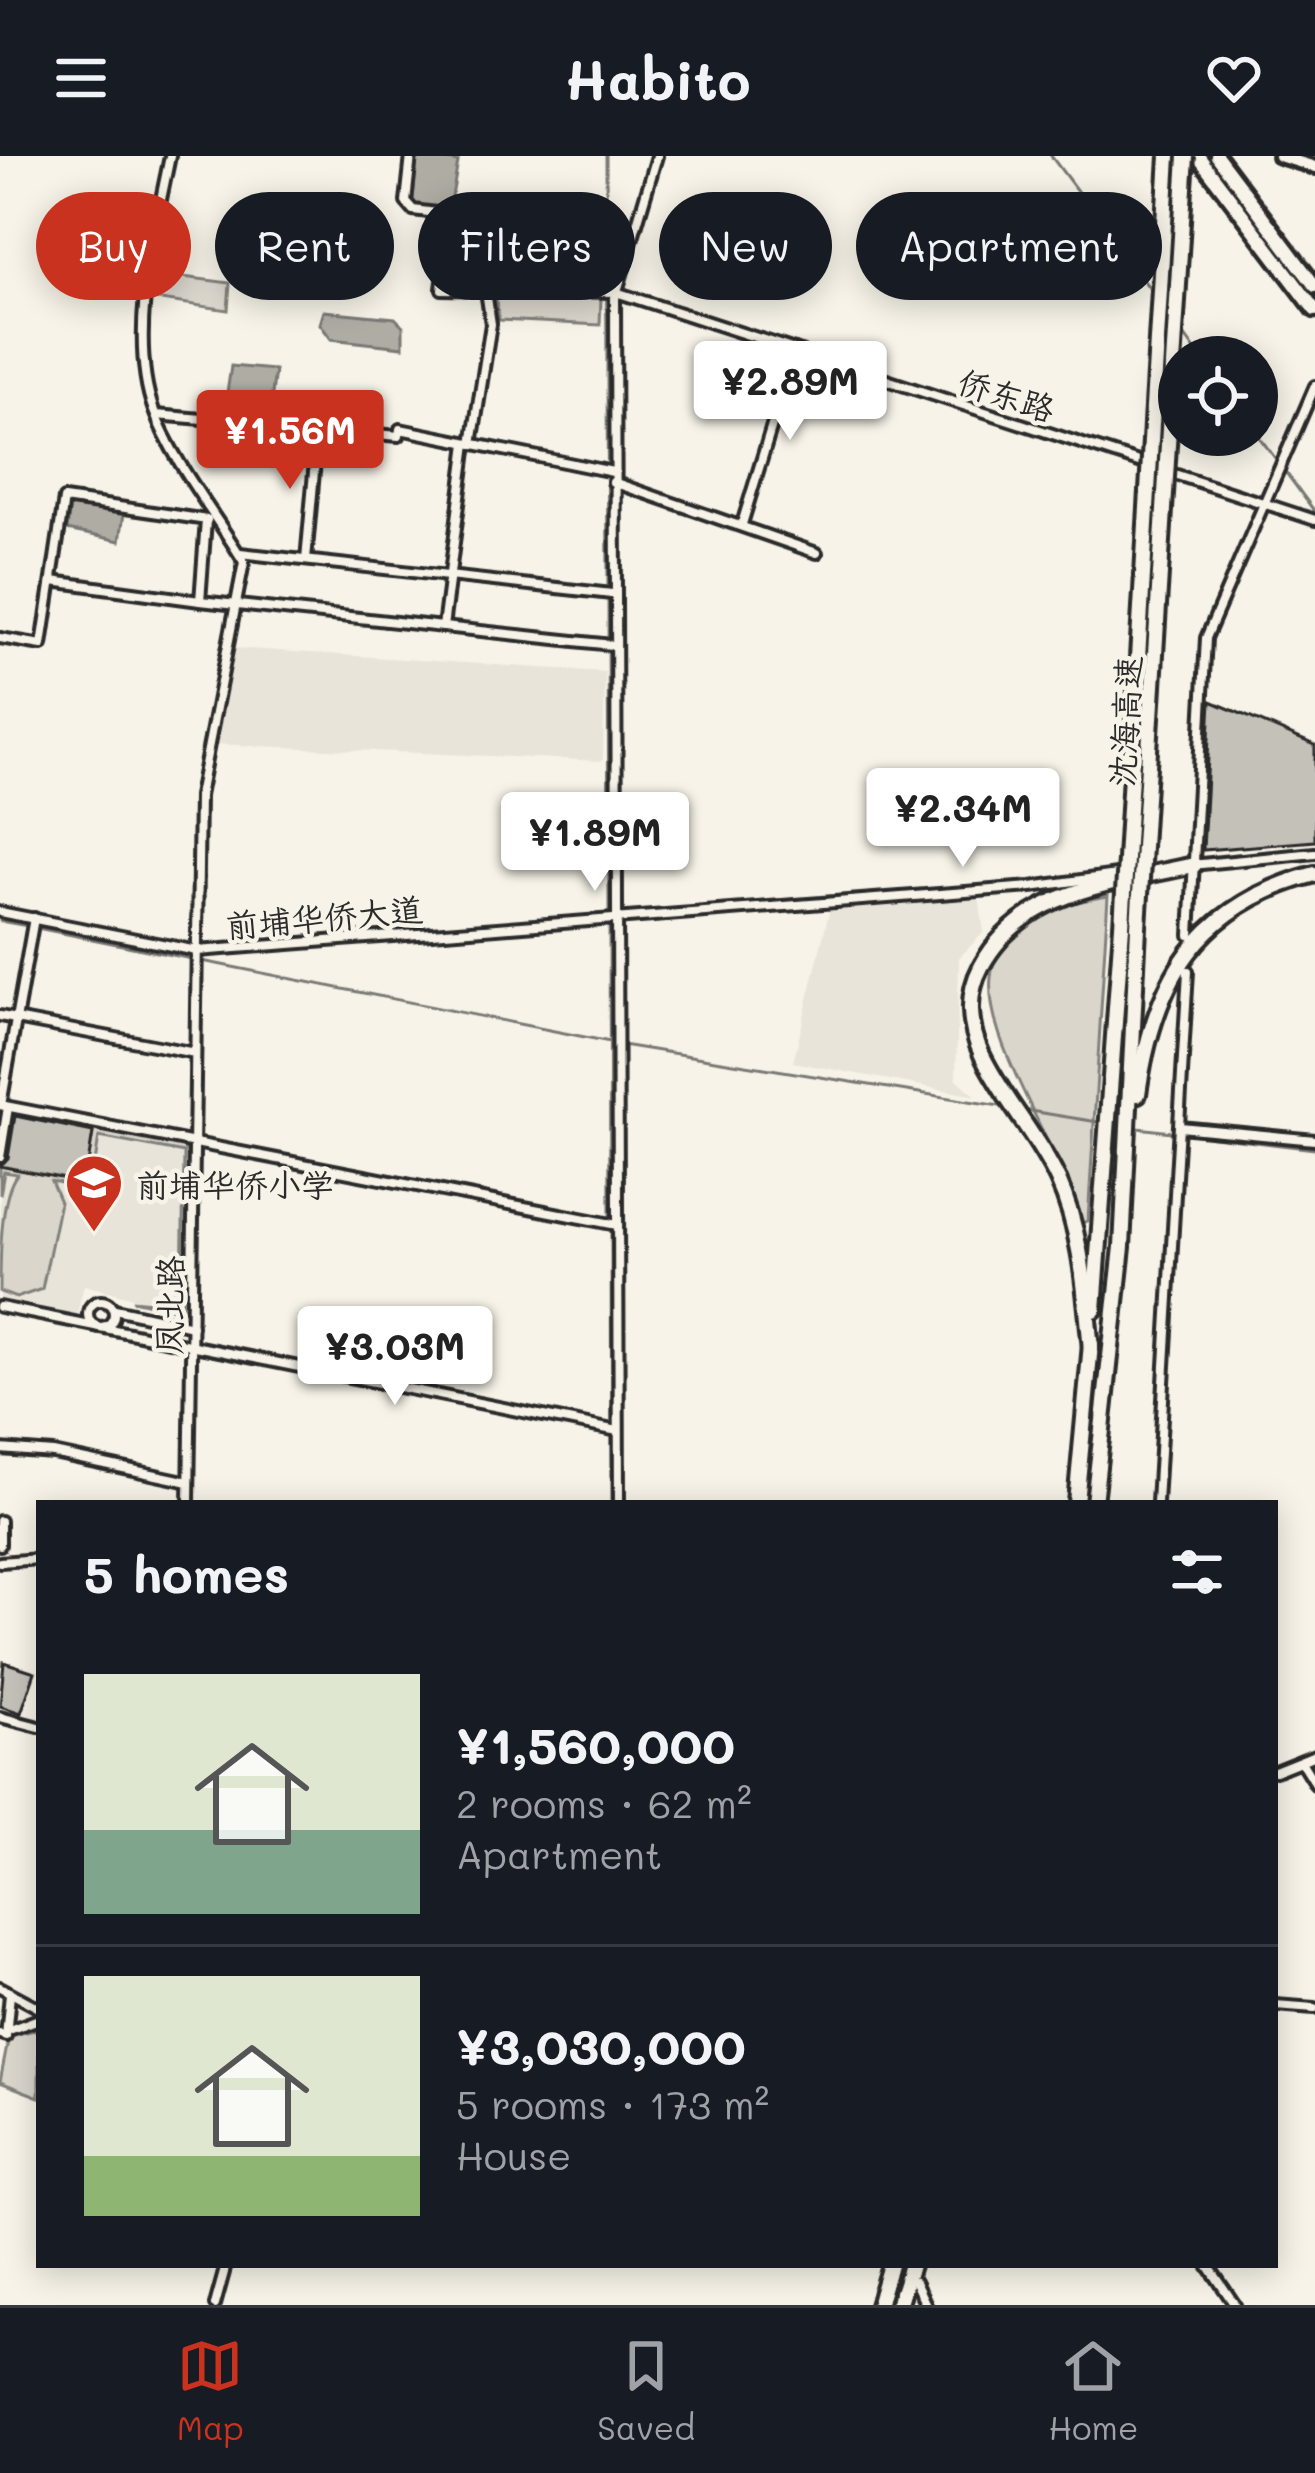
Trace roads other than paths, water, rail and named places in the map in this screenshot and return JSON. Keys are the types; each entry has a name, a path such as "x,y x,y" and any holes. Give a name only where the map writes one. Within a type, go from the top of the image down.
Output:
{"highway":[{"name":"沈海高速","path":"1094,1500 1126,1182 1130,926 1168,156"},
{"name":"沈海高速","path":"1076,1500 1130,926 1186,156"},
{"path":"1090,1349 1076,1231 1031,1129 982,1055 969,1007 976,975 995,941 1016,920 1063,896 1194,865"},
{"path":"1126,1182 1145,1044 1167,982 1198,939 1233,906 1315,874"},
{"path":"878,2305 889,2268"},
{"path":"898,2305 910,2268"}],"main road":[{"path":"1198,156 1315,310"},
{"path":"1217,156 1315,286"}],"street":[{"path":"170,156 147,269 146,379 155,415 238,552 609,593"},
{"path":"411,156 406,202 418,211"},
{"path":"635,220 657,156"},
{"path":"1283,157 1315,166"},
{"path":"443,627 490,324 487,300"},
{"path":"610,300 614,1430 619,1500"},
{"name":"侨东路","path":"635,300 1315,520"},
{"path":"742,524 795,350"},
{"path":"1190,935 1205,638 1315,386"},
{"path":"155,415 400,436 400,429 470,443 610,474 817,553"},
{"path":"306,560 318,428"},
{"path":"0,638 42,645 64,500 220,522"},
{"path":"200,601 206,520"},
{"name":"凤北路","path":"189,1500 199,796 244,562 238,552"},
{"path":"52,581 610,644"},
{"name":"前埔华侨大道","path":"0,912 33,924 197,957 612,916 1031,887 1315,853"},
{"path":"0,1157 3,1106 33,924"},
{"path":"1157,1500 1188,971"},
{"path":"0,1016 196,1053"},
{"path":"3,1106 613,1225"},
{"path":"1180,1132 1315,1140"},
{"path":"99,1328 89,1319 91,1306 102,1301 113,1309 191,1326"},
{"path":"0,1307 614,1430"},
{"path":"99,1328 111,1323 113,1309"},
{"path":"0,1460 1,1449 53,1454 189,1482"},
{"path":"0,1521 0,1545"},
{"path":"0,1562 36,1558"},
{"path":"0,1717 36,1726"},
{"path":"1278,1770 1315,1756"},
{"path":"1302,1763 1315,1784"},
{"path":"0,1987 36,2007"},
{"path":"10,1994 6,2036 4,2032 36,2020"},
{"path":"1278,2005 1315,2008"},
{"path":"215,2305 225,2268"},
{"path":"1210,2268 1235,2305"},
{"path":"915,2282 926,2305"}],"waterway":[{"path":"606,156 608,589"},
{"path":"1051,156 1078,192"},
{"path":"1180,329 1185,336"},
{"path":"1274,456 1278,462"},
{"path":"1284,470 1315,512"},
{"path":"608,599 610,1219"},
{"path":"0,921 28,926"},
{"path":"37,928 192,959"},
{"path":"202,961 610,1042"},
{"path":"622,1045 1006,1107"},
{"path":"1024,1110 1098,1122"},
{"path":"1138,1128 1315,1149"},
{"path":"611,1229 612,1500"}],"place":[{"name":"前埔华侨小学","path":"94,1234"}]}
